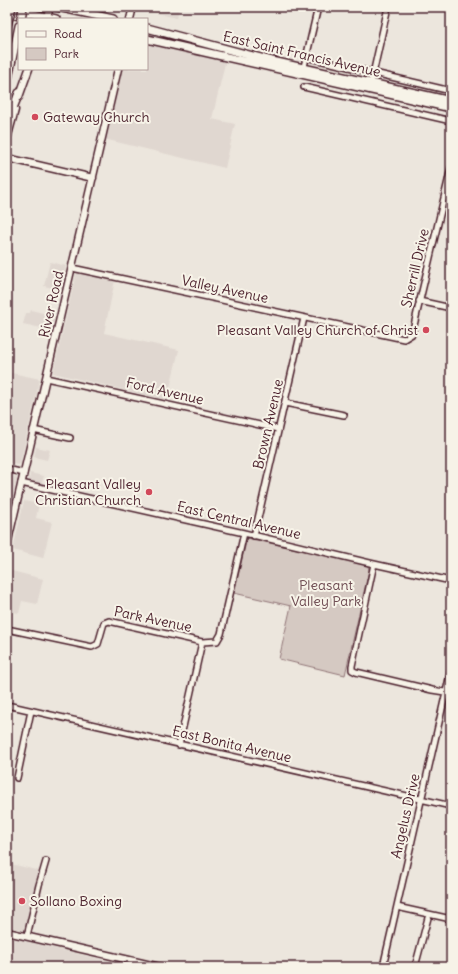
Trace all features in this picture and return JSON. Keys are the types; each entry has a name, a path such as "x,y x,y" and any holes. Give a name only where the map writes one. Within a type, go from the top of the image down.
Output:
{"highway":[{"path":"7,26 12,7"},
{"path":"21,18 23,7"},
{"path":"58,7 109,18"},
{"path":"7,8 47,18"},
{"name":"East Saint Francis Avenue","path":"148,28 303,71"},
{"path":"7,83 18,32"},
{"name":"East Saint Francis Avenue","path":"148,39 303,71 372,87 451,108"},
{"name":"East Saint Francis Avenue","path":"372,87 451,101"},
{"path":"7,123 19,93"}],"main road":[{"path":"47,18 50,7"},
{"path":"130,18 133,7"},
{"path":"7,15 14,15 23,18"},
{"path":"7,139 19,93 29,70"},
{"name":"River Road","path":"7,545 118,70"},
{"path":"7,158 93,178"},
{"path":"7,932 160,967"}],"street":[{"path":"303,71 318,7"},
{"path":"372,87 373,73 388,7"},
{"name":"East Saint Francis Avenue","path":"306,57 451,91"},
{"path":"304,88 451,120"},
{"name":"Sherrill Drive","path":"373,332 404,339 412,334 451,168"},
{"name":"Valley Avenue","path":"72,268 373,332"},
{"path":"419,301 451,308"},
{"name":"Brown Avenue","path":"254,536 304,318"},
{"name":"Ford Avenue","path":"46,378 278,429"},
{"path":"285,403 344,415"},
{"path":"34,430 70,438"},
{"path":"7,469 24,473"},
{"name":"East Central Avenue","path":"21,483 451,581"},
{"name":"Park Avenue","path":"7,629 92,647 98,644 104,623 109,621 202,642 214,642 218,640 221,634 244,533"},
{"path":"374,564 352,670 448,692"},
{"path":"179,745 202,642"},
{"name":"Angelus Drive","path":"383,967 421,799 448,692 451,670"},
{"name":"East Bonita Avenue","path":"7,705 451,806"},
{"path":"17,778 31,711"},
{"path":"27,936 46,861"},
{"path":"397,907 451,919"},
{"path":"416,967 428,914"}],"shaded area":[{"path":"140,7 179,7 177,18 139,9"},
{"path":"148,40 226,59 212,119 235,124 225,168 104,139 121,70 148,70"},
{"path":"50,262 66,266 61,290 44,286"},
{"path":"78,272 115,280 104,333 179,350 167,400 53,373 76,274"},
{"path":"31,310 55,316 51,330 23,324 26,313 30,313"},
{"path":"7,372 40,379 20,464 18,465 7,463"},
{"path":"36,447 50,450 47,460 34,457"},
{"path":"7,473 12,474 17,478 7,522"},
{"path":"30,473 44,476 41,485 29,481"},
{"path":"24,501 39,504 36,518 52,522 43,558 13,550"},
{"path":"8,570 43,579 37,604 22,601 19,613 7,611"},
{"path":"7,863 40,871 26,931 7,927"},
{"path":"7,937 41,945 133,967 7,967"}],"green space":[{"name":"Pleasant Valley Park","path":"247,538 365,564 368,566 369,570 345,675 279,659 291,606 234,593"}],"place":[{"name":"Gateway Church","path":"35,117"},
{"name":"Pleasant Valley Church of Christ","path":"426,330"},
{"name":"Pleasant Valley Christian Church","path":"149,492"},
{"name":"Sollano Boxing","path":"22,901"}]}
